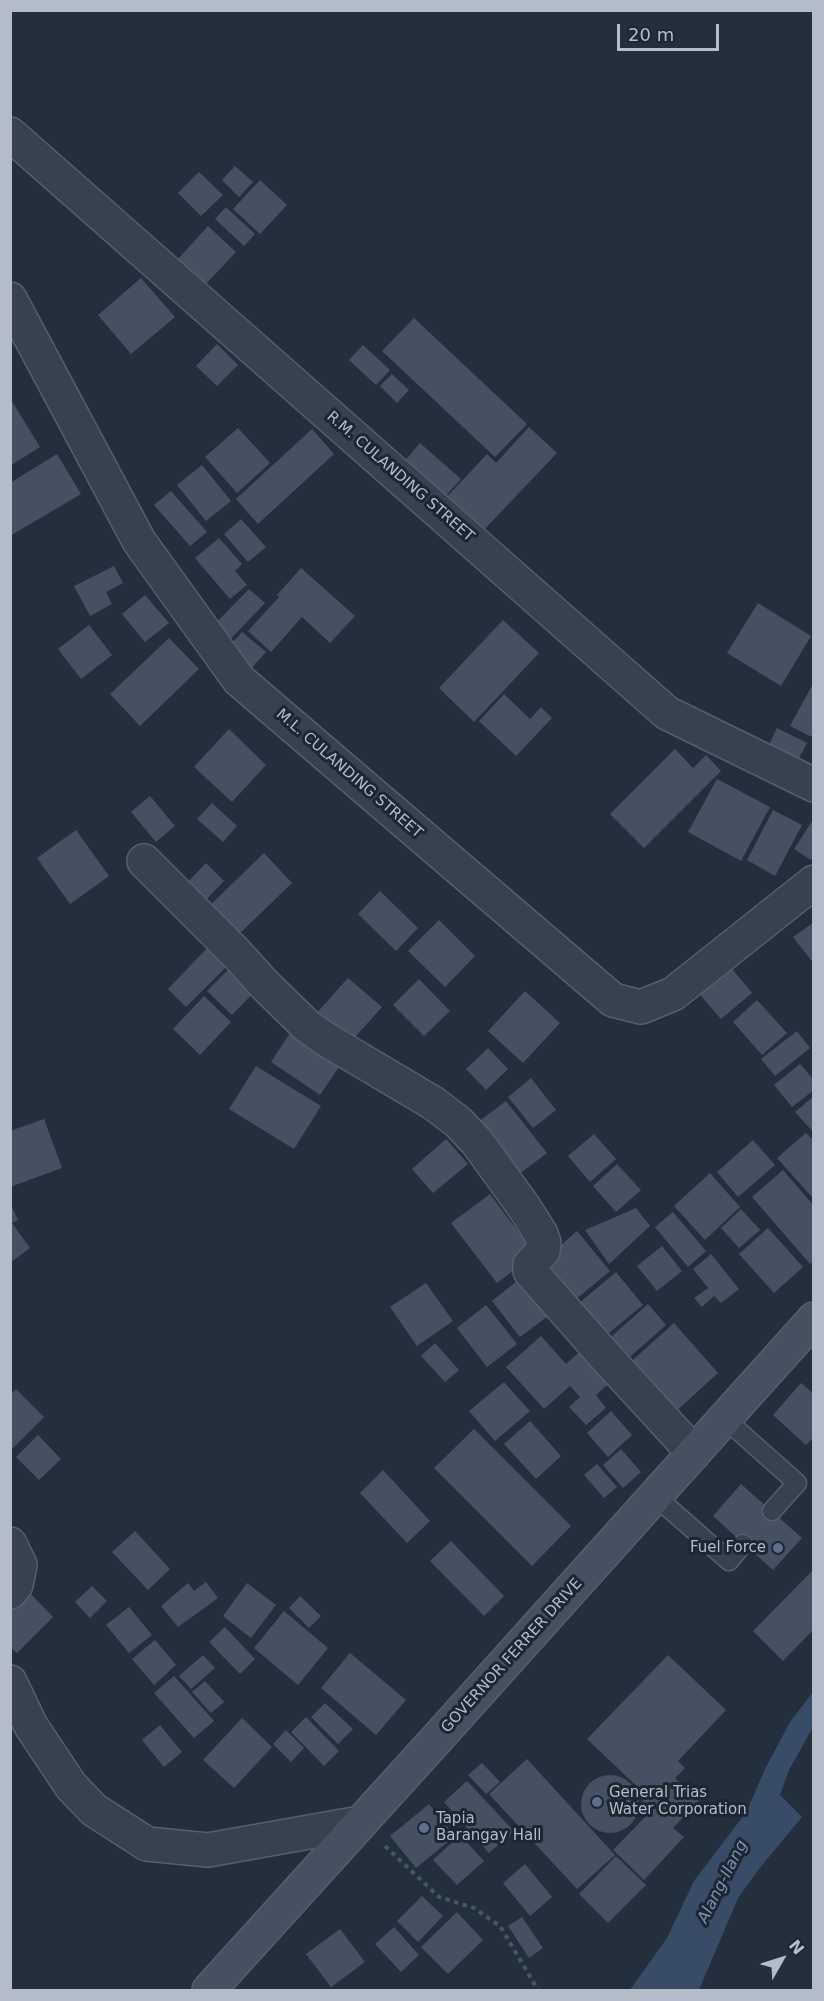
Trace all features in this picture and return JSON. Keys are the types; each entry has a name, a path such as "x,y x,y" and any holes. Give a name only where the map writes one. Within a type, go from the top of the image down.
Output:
{"main road":[{"name":"GOVERNOR FERRER DRIVE","path":"209,1990 813,1319"}],"street":[{"name":"R.M. CULANDING STREET","path":"10,134 667,713 813,785"},
{"name":"M.L. CULANDING STREET","path":"10,299 139,541 239,680 613,1000 641,1007 673,994 813,882"},
{"path":"144,861 307,1026 433,1102 458,1122 477,1142 541,1234 544,1242 543,1251 530,1264 530,1271 694,1453"},
{"path":"10,1544 20,1565 16,1585 10,1592"},
{"path":"10,1682 31,1726 71,1786 94,1810 147,1844 208,1850 360,1823"}],"lane":[{"path":"724,1419 797,1483 772,1511"},
{"path":"655,1496 729,1561 743,1544"}],"path":[{"path":"360,1823 439,1897 474,1908 501,1926 538,1990"}],"water":[{"name":"Alang-Ilang","path":"813,1692 813,1727 789,1770 780,1795 802,1817 738,1898 699,1990 630,1990 667,1938 694,1881 747,1811 765,1769 790,1722"}],"building":[{"path":"235,166 253,182 239,197 222,180"},
{"path":"199,172 223,195 201,216 178,193"},
{"path":"260,180 287,205 260,234 233,209"},
{"path":"226,207 255,234 244,246 215,219"},
{"path":"208,226 236,252 206,284 178,259"},
{"path":"141,278 175,317 131,354 98,315"},
{"path":"414,318 527,424 495,457 382,351"},
{"path":"217,344 238,365 217,386 196,366"},
{"path":"363,345 390,370 376,385 349,360"},
{"path":"392,374 409,390 397,403 380,386"},
{"path":"10,398 40,447 10,466"},
{"path":"529,427 557,453 480,534 444,500 487,454 496,463"},
{"path":"238,428 270,463 237,493 205,457"},
{"path":"312,429 334,454 258,524 236,499"},
{"path":"420,443 461,479 443,499 403,463"},
{"path":"57,454 81,494 10,536 10,483"},
{"path":"202,465 231,501 206,521 177,485"},
{"path":"171,491 207,532 190,546 154,505"},
{"path":"241,519 266,547 248,562 224,534"},
{"path":"219,538 242,564 235,571 247,585 230,599 195,558"},
{"path":"114,566 123,583 106,592 112,604 90,616 74,586"},
{"path":"301,568 355,616 330,643 302,617 271,652 248,631 279,597 277,595"},
{"path":"249,589 265,603 223,647 207,632"},
{"path":"145,595 169,623 145,642 122,614"},
{"path":"758,603 811,636 781,686 727,653"},
{"path":"503,620 539,653 474,722 439,688"},
{"path":"89,625 112,655 81,679 58,649"},
{"path":"242,632 266,652 250,670 227,649"},
{"path":"169,638 199,669 140,726 110,694"},
{"path":"814,682 814,738 790,726"},
{"path":"504,694 530,719 541,707 552,718 516,756 479,721"},
{"path":"777,728 807,743 798,760 769,745"},
{"path":"229,729 266,765 232,802 194,767"},
{"path":"675,749 693,768 706,755 721,771 644,848 610,814"},
{"path":"717,779 770,807 741,861 688,832"},
{"path":"150,796 175,826 156,842 131,812"},
{"path":"212,803 237,826 223,842 197,819"},
{"path":"773,810 802,825 775,876 747,860"},
{"path":"814,818 814,856 811,860 794,849"},
{"path":"76,830 109,876 70,904 37,858"},
{"path":"264,853 292,883 235,938 206,909"},
{"path":"206,863 224,881 204,902 185,885"},
{"path":"380,891 418,928 396,951 358,914"},
{"path":"439,920 475,956 445,987 408,951"},
{"path":"814,922 814,964 793,937"},
{"path":"212,943 231,962 186,1007 168,989"},
{"path":"236,962 260,986 232,1015 207,991"},
{"path":"728,964 752,993 721,1019 697,991"},
{"path":"348,978 382,1007 348,1045 314,1016"},
{"path":"419,979 450,1011 424,1036 393,1005"},
{"path":"525,991 560,1023 523,1063 488,1031"},
{"path":"204,996 231,1022 200,1055 173,1029"},
{"path":"757,1000 787,1033 762,1055 733,1022"},
{"path":"797,1031 810,1048 775,1076 761,1059"},
{"path":"290,1033 339,1067 320,1095 271,1062"},
{"path":"488,1048 508,1069 486,1090 466,1069"},
{"path":"800,1064 814,1080 814,1090 792,1107 774,1085"},
{"path":"256,1066 321,1106 294,1149 229,1109"},
{"path":"531,1078 556,1110 533,1128 508,1097"},
{"path":"814,1096 814,1133 795,1112"},
{"path":"506,1101 547,1153 514,1178 473,1126"},
{"path":"44,1119 62,1168 10,1187 10,1131"},
{"path":"806,1133 814,1141 814,1195 812,1197 777,1158"},
{"path":"594,1134 616,1159 590,1182 568,1156"},
{"path":"446,1139 468,1164 433,1193 412,1169"},
{"path":"753,1140 775,1165 738,1197 717,1172"},
{"path":"617,1164 641,1190 616,1212 593,1186"},
{"path":"783,1170 814,1206 814,1261 810,1264 752,1197"},
{"path":"710,1173 740,1207 705,1240 674,1206"},
{"path":"490,1194 535,1254 497,1283 451,1223"},
{"path":"10,1203 18,1220 12,1223 30,1248 10,1263"},
{"path":"636,1208 650,1226 609,1264 585,1230"},
{"path":"741,1209 760,1230 739,1248 721,1228"},
{"path":"673,1212 706,1251 688,1267 655,1227"},
{"path":"768,1228 803,1267 774,1293 739,1254"},
{"path":"577,1231 610,1271 569,1305 537,1266"},
{"path":"662,1246 682,1271 657,1291 637,1266"},
{"path":"711,1254 739,1289 721,1303 714,1296 702,1307 694,1298 708,1288 693,1269"},
{"path":"616,1272 643,1305 599,1341 572,1309"},
{"path":"522,1277 551,1314 520,1337 492,1301"},
{"path":"426,1283 453,1321 417,1346 390,1307"},
{"path":"648,1304 666,1325 622,1364 604,1343"},
{"path":"486,1305 517,1344 487,1367 457,1328"},
{"path":"674,1323 718,1373 671,1416 625,1367"},
{"path":"541,1336 566,1364 586,1346 615,1378 596,1395 606,1408 586,1425 569,1407 580,1397 570,1386 544,1409 506,1367"},
{"path":"435,1343 459,1370 445,1382 421,1356"},
{"path":"504,1382 530,1411 495,1441 469,1411"},
{"path":"801,1383 814,1394 814,1437 806,1445 773,1415"},
{"path":"16,1389 44,1417 10,1451 10,1395"},
{"path":"611,1411 632,1435 608,1457 587,1433"},
{"path":"530,1421 561,1456 536,1479 504,1444"},
{"path":"474,1429 571,1526 532,1566 434,1468"},
{"path":"38,1435 61,1459 39,1480 16,1457"},
{"path":"621,1449 641,1472 623,1488 603,1465"},
{"path":"597,1464 617,1487 604,1498 584,1475"},
{"path":"383,1470 430,1521 407,1543 360,1493"},
{"path":"741,1484 802,1538 773,1570 713,1516"},
{"path":"135,1531 170,1569 148,1590 112,1552"},
{"path":"451,1541 504,1596 484,1616 430,1561"},
{"path":"814,1569 814,1629 783,1661 753,1631"},
{"path":"206,1582 218,1598 178,1627 161,1606 188,1583 194,1591"},
{"path":"247,1583 276,1605 251,1638 223,1616"},
{"path":"92,1586 107,1601 90,1618 75,1602"},
{"path":"25,1588 53,1617 17,1653 10,1647 10,1602"},
{"path":"300,1596 321,1616 309,1628 289,1608"},
{"path":"129,1607 152,1635 129,1653 106,1625"},
{"path":"284,1611 328,1648 298,1685 254,1648"},
{"path":"225,1627 255,1659 240,1674 209,1642"},
{"path":"155,1640 176,1665 154,1685 132,1659"},
{"path":"350,1653 406,1700 376,1735 321,1688"},
{"path":"203,1655 215,1668 191,1689 179,1676"},
{"path":"668,1655 726,1710 678,1761 685,1768 675,1778 699,1801 673,1828 684,1837 644,1880 613,1850 648,1814 639,1805 647,1796 587,1739"},
{"path":"174,1676 214,1721 194,1738 154,1693"},
{"path":"205,1681 224,1702 211,1713 192,1692"},
{"path":"325,1703 353,1729 338,1744 311,1717"},
{"path":"306,1717 339,1751 324,1766 291,1732"},
{"path":"242,1718 272,1747 234,1788 203,1760"},
{"path":"160,1725 182,1752 164,1767 142,1740"},
{"path":"286,1730 304,1748 291,1762 273,1744"},
{"path":"527,1759 615,1855 577,1889 489,1794"},
{"path":"482,1763 500,1782 486,1794 468,1775"},
{"path":"610,1775 621,1777 634,1788 639,1804 637,1815 626,1828 610,1833 599,1831 586,1820 581,1804 583,1793 594,1780"},
{"path":"467,1781 514,1831 489,1853 444,1802"},
{"name":"Tapia Barangay Hall","path":"429,1804 455,1836 416,1868 390,1836"},
{"path":"460,1835 484,1861 457,1885 433,1860"},
{"path":"616,1856 646,1885 608,1923 579,1894"},
{"path":"525,1864 552,1897 530,1916 503,1883"},
{"path":"422,1896 443,1916 418,1942 397,1921"},
{"path":"457,1912 483,1940 448,1974 421,1947"},
{"path":"522,1917 543,1948 529,1958 508,1926"},
{"path":"394,1927 419,1955 401,1972 375,1944"},
{"path":"340,1929 365,1962 331,1987 306,1954"}],"place":[{"name":"Fuel Force","path":"778,1548"},
{"name":"General Trias Water Corporation","path":"597,1802"},
{"name":"Tapia Barangay Hall","path":"424,1828"}]}
